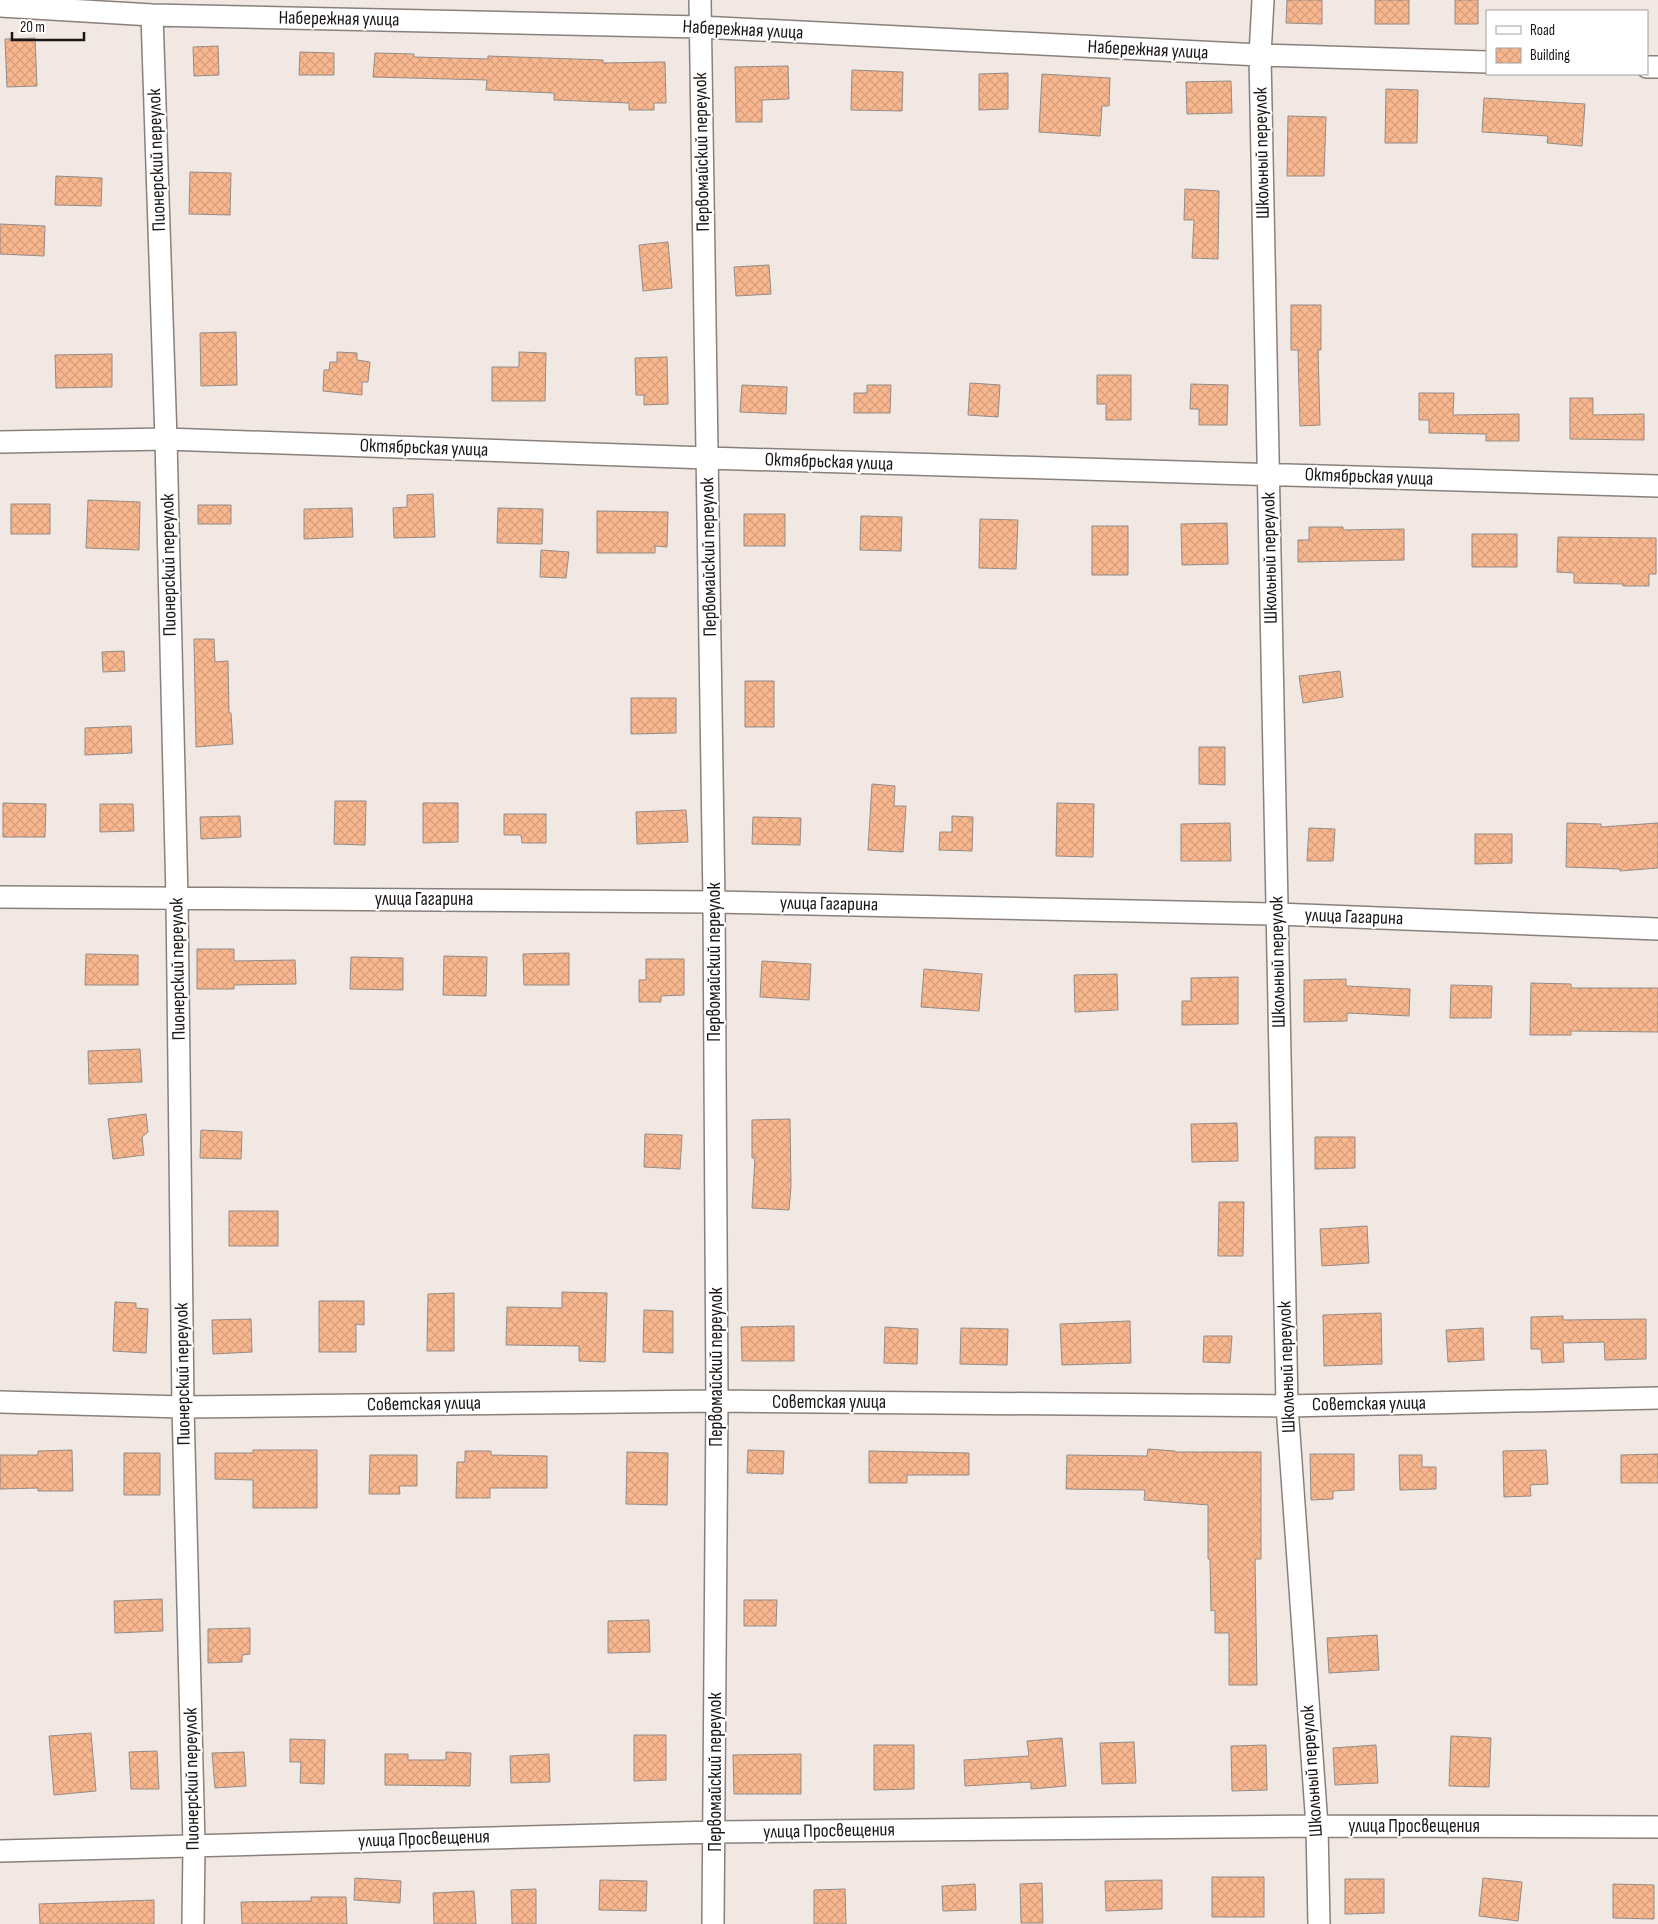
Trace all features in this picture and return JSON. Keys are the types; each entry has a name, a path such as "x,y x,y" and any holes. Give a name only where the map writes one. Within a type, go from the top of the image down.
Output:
{"street":[{"name":"Первомайский переулок","path":"700,0 714,902 717,1401 713,1924"},
{"name":"Школьный переулок","path":"1263,0 1260,56 1287,1406 1317,1826 1319,1924"},
{"name":"Набережная улица","path":"0,6 152,15 700,27 1260,56 1486,62"},
{"name":"Пионерский переулок","path":"152,15 166,439 177,898 183,1407 194,1845 193,1924"},
{"name":"Октябрьская улица","path":"0,442 166,439 707,458 1658,486"},
{"name":"улица Гагарина","path":"0,897 714,902 1277,914 1658,929"},
{"name":"Советская улица","path":"0,1402 183,1407 717,1401 1287,1406 1658,1398"},
{"name":"улица Просвещения","path":"0,1851 714,1832 1317,1826 1658,1827"}],"building":[{"path":"1287,0 1322,0 1322,24 1286,23"},
{"path":"1375,0 1409,0 1409,24 1375,24"},
{"path":"1455,0 1478,0 1478,24 1455,24"},
{"path":"35,38 37,86 7,87 5,39"},
{"path":"218,46 219,75 194,76 193,47"},
{"path":"300,52 334,53 334,75 299,75"},
{"path":"375,53 414,54 414,57 488,59 488,56 603,60 603,63 665,62 666,103 654,103 654,110 629,110 629,103 554,100 554,93 486,90 487,80 373,77"},
{"path":"788,66 789,99 762,100 762,122 736,122 735,67"},
{"path":"852,70 903,72 902,111 851,110"},
{"path":"1008,73 1008,109 979,110 979,74"},
{"path":"1042,74 1110,78 1109,106 1102,106 1100,136 1039,132"},
{"path":"1231,81 1232,113 1187,114 1186,82"},
{"path":"1386,89 1418,90 1417,143 1385,143"},
{"path":"1484,98 1585,104 1582,146 1547,143 1548,136 1482,132"},
{"path":"1288,116 1326,117 1324,176 1287,176"},
{"path":"190,172 231,173 230,215 189,214"},
{"path":"56,176 102,178 101,206 55,205"},
{"path":"1185,189 1219,191 1218,259 1192,258 1194,220 1184,220"},
{"path":"0,224 45,226 44,256 0,254"},
{"path":"668,242 672,288 643,291 639,245"},
{"path":"769,265 771,294 736,296 734,267"},
{"path":"1291,305 1321,305 1321,350 1318,350 1320,425 1300,426 1298,350 1291,350"},
{"path":"236,332 237,385 201,386 200,333"},
{"path":"337,352 357,353 357,360 370,362 368,382 362,382 362,395 323,391 324,370 329,370 330,362 337,362"},
{"path":"519,352 546,353 545,401 492,401 492,367 519,367"},
{"path":"112,354 112,387 56,388 55,355"},
{"path":"667,357 668,404 644,405 644,395 636,395 635,358"},
{"path":"1097,375 1131,375 1131,420 1106,420 1106,404 1097,404"},
{"path":"970,383 1000,385 998,417 968,415"},
{"path":"1191,384 1228,385 1227,425 1199,425 1199,409 1190,409"},
{"path":"742,385 787,387 786,414 740,412"},
{"path":"867,385 891,385 890,413 854,413 854,393 867,393"},
{"path":"1419,393 1454,393 1453,415 1519,414 1519,441 1486,441 1486,434 1429,433 1429,420 1419,420"},
{"path":"1570,398 1593,398 1593,415 1644,414 1644,440 1570,439"},
{"path":"433,494 435,537 394,538 393,508 407,507 407,495"},
{"path":"88,500 140,502 139,550 86,548"},
{"path":"11,504 50,504 50,534 11,534"},
{"path":"198,505 231,505 231,524 198,524"},
{"path":"352,508 353,537 304,539 304,509"},
{"path":"498,508 543,509 542,544 497,543"},
{"path":"597,511 668,512 667,547 655,546 655,553 597,553"},
{"path":"744,514 785,514 785,546 744,546"},
{"path":"861,516 902,517 901,551 860,550"},
{"path":"980,519 1018,520 1016,569 979,568"},
{"path":"1227,523 1228,564 1182,565 1181,524"},
{"path":"1092,526 1128,526 1128,575 1092,575"},
{"path":"1309,527 1343,527 1343,530 1404,529 1404,560 1298,562 1298,540 1309,540"},
{"path":"1472,534 1517,534 1517,567 1472,567"},
{"path":"1558,537 1656,538 1656,574 1649,574 1649,586 1574,583 1574,573 1557,572"},
{"path":"541,550 569,552 566,578 540,577"},
{"path":"194,639 214,639 215,662 228,661 229,713 231,713 233,744 196,747"},
{"path":"124,651 125,671 103,672 102,652"},
{"path":"1340,671 1343,697 1303,703 1299,676"},
{"path":"745,681 774,681 774,727 745,727"},
{"path":"631,698 676,698 676,733 631,734"},
{"path":"131,726 132,753 85,755 85,728"},
{"path":"1199,747 1225,747 1225,785 1199,784"},
{"path":"872,784 895,786 894,806 906,806 903,852 868,850"},
{"path":"335,801 366,801 365,845 334,844"},
{"path":"3,803 46,804 45,837 3,837"},
{"path":"423,803 458,803 458,842 423,843"},
{"path":"1057,803 1094,804 1093,857 1056,856"},
{"path":"100,804 133,804 134,831 100,832"},
{"path":"686,810 688,842 637,844 636,812"},
{"path":"504,814 546,814 546,843 522,843 521,835 504,835"},
{"path":"240,816 241,837 201,839 200,817"},
{"path":"952,816 973,817 972,851 939,850 940,832 952,832"},
{"path":"753,817 801,818 800,845 752,844"},
{"path":"1230,823 1231,861 1181,861 1181,824"},
{"path":"1567,823 1601,824 1601,827 1658,823 1658,868 1620,871 1620,869 1566,867"},
{"path":"1309,828 1335,829 1333,861 1307,861"},
{"path":"1475,834 1512,834 1512,863 1475,864"},
{"path":"197,949 234,949 234,961 295,960 296,984 234,985 234,989 197,989"},
{"path":"569,953 569,985 524,985 523,954"},
{"path":"86,954 138,955 138,985 85,985"},
{"path":"444,956 487,957 486,996 443,995"},
{"path":"351,957 403,958 403,990 350,989"},
{"path":"646,959 684,959 684,995 661,996 661,1002 639,1002 639,980 646,980"},
{"path":"762,961 811,964 809,1000 760,997"},
{"path":"924,969 982,974 979,1011 921,1007"},
{"path":"1117,974 1118,1010 1075,1012 1074,975"},
{"path":"1238,977 1238,1024 1182,1025 1182,1001 1191,1001 1191,978"},
{"path":"1346,979 1346,986 1410,989 1409,1016 1347,1013 1347,1021 1304,1022 1304,980"},
{"path":"1531,983 1571,984 1571,988 1658,988 1658,1032 1571,1031 1571,1035 1530,1035"},
{"path":"1451,985 1492,986 1491,1018 1450,1018"},
{"path":"140,1049 142,1082 89,1084 88,1051"},
{"path":"146,1114 148,1132 142,1137 144,1155 113,1159 108,1119"},
{"path":"790,1119 791,1186 789,1210 752,1208 755,1158 752,1158 752,1120"},
{"path":"1237,1123 1238,1161 1192,1162 1191,1124"},
{"path":"201,1130 242,1132 241,1159 200,1158"},
{"path":"645,1134 682,1135 680,1169 644,1167"},
{"path":"1315,1137 1355,1137 1355,1168 1315,1169"},
{"path":"1219,1202 1244,1202 1243,1256 1218,1256"},
{"path":"229,1211 278,1211 278,1246 229,1246"},
{"path":"1367,1226 1369,1263 1322,1266 1320,1229"},
{"path":"562,1292 607,1293 605,1362 579,1361 579,1346 506,1345 507,1307 562,1308"},
{"path":"454,1293 454,1351 427,1351 428,1294"},
{"path":"319,1301 364,1301 364,1325 356,1324 356,1352 319,1352"},
{"path":"115,1302 136,1303 136,1308 148,1309 146,1353 113,1351"},
{"path":"644,1310 673,1311 673,1353 643,1352"},
{"path":"1381,1313 1382,1364 1324,1366 1323,1315"},
{"path":"1563,1316 1563,1320 1646,1319 1646,1359 1605,1360 1604,1342 1563,1343 1564,1362 1542,1363 1541,1349 1531,1349 1531,1317"},
{"path":"251,1319 252,1352 213,1354 212,1320"},
{"path":"1130,1321 1131,1363 1062,1365 1060,1324"},
{"path":"794,1326 794,1361 742,1361 741,1327"},
{"path":"885,1327 918,1329 917,1364 884,1363"},
{"path":"961,1328 1008,1329 1007,1365 960,1364"},
{"path":"1483,1328 1484,1360 1448,1362 1446,1330"},
{"path":"1204,1336 1232,1336 1230,1363 1203,1362"},
{"path":"1148,1449 1175,1452 1261,1452 1261,1559 1255,1559 1257,1685 1229,1685 1229,1633 1215,1633 1215,1610 1211,1611 1210,1559 1208,1559 1208,1505 1144,1500 1145,1490 1066,1489 1067,1455 1147,1456"},
{"path":"72,1450 73,1491 38,1491 38,1488 0,1489 0,1455 38,1455 38,1451"},
{"path":"253,1450 317,1450 317,1508 253,1508 253,1480 215,1479 215,1453 253,1453"},
{"path":"748,1450 784,1451 783,1474 747,1473"},
{"path":"1546,1450 1548,1484 1530,1485 1531,1496 1504,1497 1503,1451"},
{"path":"465,1451 491,1451 491,1455 547,1456 547,1488 490,1488 490,1498 456,1498 457,1462 465,1462"},
{"path":"869,1451 969,1453 969,1475 907,1475 907,1483 869,1483"},
{"path":"627,1452 668,1453 667,1505 626,1504"},
{"path":"124,1453 160,1453 160,1495 124,1495"},
{"path":"1310,1454 1354,1454 1354,1490 1333,1491 1333,1499 1311,1500"},
{"path":"1658,1454 1658,1483 1621,1483 1621,1455"},
{"path":"370,1455 417,1455 417,1486 399,1486 400,1494 369,1494"},
{"path":"1399,1455 1422,1455 1422,1467 1436,1467 1436,1489 1400,1490"},
{"path":"162,1599 163,1631 115,1633 114,1601"},
{"path":"744,1600 777,1600 776,1626 744,1626"},
{"path":"649,1620 650,1652 608,1653 608,1621"},
{"path":"250,1628 250,1654 242,1655 242,1662 208,1663 208,1629"},
{"path":"1377,1635 1379,1670 1329,1673 1327,1638"},
{"path":"91,1733 96,1791 54,1795 49,1736"},
{"path":"634,1735 666,1735 666,1780 634,1781"},
{"path":"1451,1736 1491,1738 1489,1787 1449,1786"},
{"path":"1062,1738 1066,1786 1031,1789 1031,1782 965,1786 964,1760 1029,1756 1027,1741"},
{"path":"290,1739 325,1740 324,1784 300,1783 301,1762 290,1762"},
{"path":"1134,1742 1136,1783 1102,1784 1100,1743"},
{"path":"874,1745 914,1745 914,1789 874,1790"},
{"path":"1266,1745 1267,1790 1232,1791 1231,1746"},
{"path":"1376,1745 1378,1783 1335,1785 1333,1748"},
{"path":"157,1751 159,1789 131,1789 129,1752"},
{"path":"244,1752 246,1786 215,1788 212,1753"},
{"path":"446,1752 471,1753 470,1786 385,1785 385,1754 408,1754 408,1760 446,1760"},
{"path":"549,1754 550,1782 511,1783 510,1756"},
{"path":"801,1754 801,1794 734,1794 733,1755"},
{"path":"1212,1877 1264,1877 1264,1917 1212,1917"},
{"path":"355,1878 401,1881 400,1903 354,1900"},
{"path":"1483,1878 1522,1882 1518,1921 1479,1916"},
{"path":"1345,1879 1384,1879 1384,1913 1345,1914"},
{"path":"600,1880 647,1881 646,1911 599,1910"},
{"path":"1162,1880 1162,1909 1106,1911 1105,1881"},
{"path":"1042,1883 1043,1923 1021,1923 1020,1884"},
{"path":"975,1884 976,1910 943,1911 942,1886"},
{"path":"1613,1884 1654,1885 1654,1919 1613,1918"},
{"path":"536,1889 536,1924 512,1924 511,1890"},
{"path":"845,1889 846,1924 814,1924 814,1890"},
{"path":"474,1891 476,1924 434,1924 433,1893"},
{"path":"311,1897 346,1897 347,1924 242,1924 241,1902 311,1901"},
{"path":"154,1900 154,1924 40,1924 39,1904"}]}
